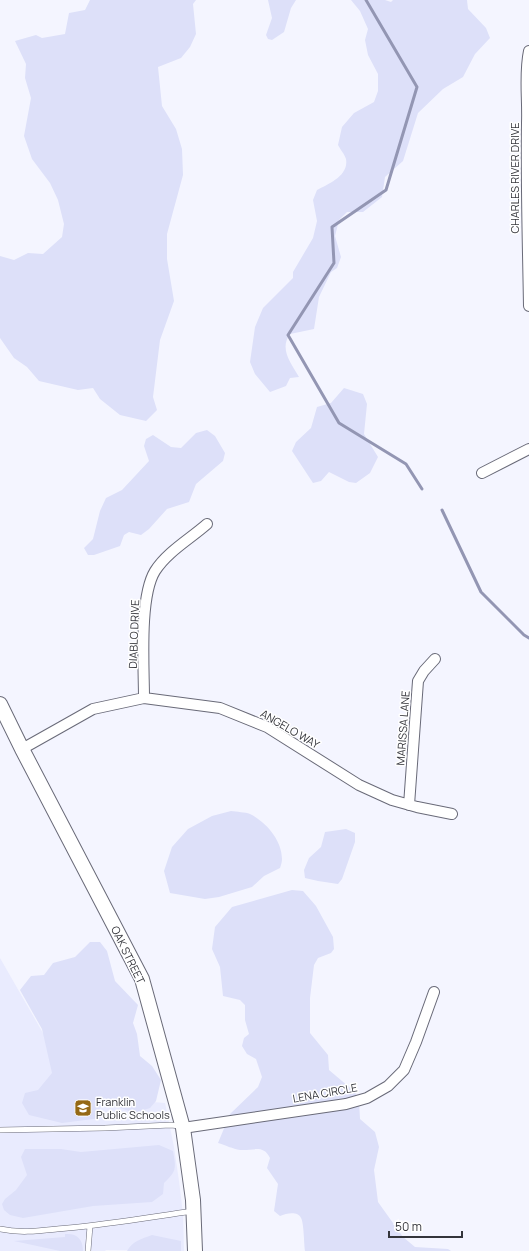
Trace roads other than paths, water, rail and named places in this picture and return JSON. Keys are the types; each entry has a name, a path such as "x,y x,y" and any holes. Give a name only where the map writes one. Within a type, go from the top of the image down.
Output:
{"main road":[{"name":"OAK STREET","path":"0,704 142,979 183,1128 194,1211 195,1251"}],"street":[{"name":"CHARLES RIVER DRIVE","path":"529,51 526,76 528,101 526,194 529,306"},
{"path":"482,473 529,449"},
{"name":"DIABLO DRIVE","path":"144,698 144,633 147,593 155,572 169,556 207,524"},
{"name":"MARISSA LANE","path":"409,805 418,681 435,658"},
{"name":"ANGELO WAY","path":"22,749 93,709 144,698 220,708 267,728 360,785 392,800 452,814"},
{"name":"LENA CIRCLE","path":"183,1128 346,1104 367,1098 388,1086 404,1070 434,992"}],"lane":[{"path":"0,1130 170,1125 183,1128"},
{"path":"0,1229 13,1232 26,1232 90,1226 194,1211"},
{"path":"88,1251 90,1226"}],"waterway":[{"path":"366,0 417,87 386,190 332,227 334,263 288,335 339,423 406,464 422,489"},
{"path":"442,510 481,592 524,635 529,638"}],"place":[{"name":"Franklin Public Schools","path":"83,1108"}]}
